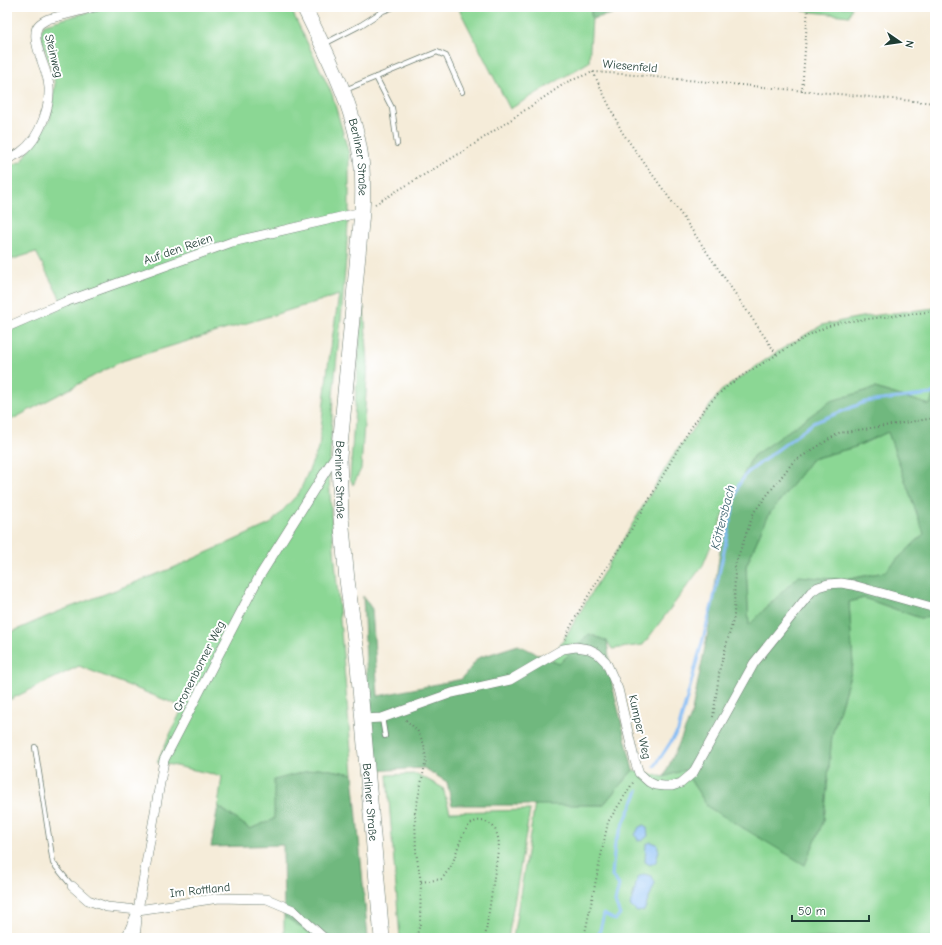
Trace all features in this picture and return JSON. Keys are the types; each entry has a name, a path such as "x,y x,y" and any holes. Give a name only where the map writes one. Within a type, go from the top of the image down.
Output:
{"main road":[{"name":"Berliner Straße","path":"304,7 323,45 343,91 356,132 362,167 362,212 339,457 341,518 363,719 382,938"}],"street":[{"name":"Steinweg","path":"7,159 22,151 33,139 46,115 50,91 36,41 36,27 48,19 94,7"},
{"name":"Auf den Reien","path":"7,327 66,302 232,242 362,212"},
{"name":"Gronenborner Weg","path":"135,938 138,910 164,760 259,576 334,458 339,457"},
{"name":"Kumper Weg","path":"363,719 382,718 452,692 510,680 563,649 576,647 589,649 597,653 606,662 618,689 639,773 655,785 672,786 687,779 692,773 754,663 811,592 818,587 828,584 841,583 853,585 935,608"},
{"path":"72,886 88,900 107,906 138,910"},
{"name":"Im Rottland","path":"138,910 219,898 267,899 293,910 324,938"},
{"name":"Gronenborner Weg","path":"126,938 138,910"}],"lane":[{"path":"323,45 361,25 383,11 394,7"},
{"path":"343,91 437,52 446,56 462,92"},
{"path":"376,77 392,108 397,144"},
{"path":"382,718 385,736"},
{"path":"35,747 53,863 72,886"}],"path":[{"path":"802,92 808,7"},
{"path":"593,72 622,132 685,220 776,355"},
{"name":"Wiesenfeld","path":"362,212 464,151 567,82 593,72 935,104"},
{"path":"563,649 574,618 631,530 686,436 703,412 722,391 776,355 819,329 842,322 935,311"},
{"path":"712,724 720,668 734,617 735,565 754,512 793,462 839,433 935,418"},
{"path":"404,718 417,730 424,744 426,760 415,813 416,852 422,882 420,924 416,938"},
{"path":"584,938 608,822 639,773"},
{"path":"422,882 442,878 451,866 466,827 473,822 480,820 491,824 498,836 499,844 485,938"}],"green space":[{"path":"107,7 290,7 332,94 349,154 349,208 346,258 333,395 330,461 305,499 303,497 310,506 309,504 329,473 353,774 319,768 274,819 250,829 218,806 222,776 157,762 183,707 79,666 7,701 7,634 55,613 173,568 270,524 299,493 319,447 328,366 339,295 122,361 7,422 7,331 64,306 36,252 7,261 7,167 22,161 50,119 55,84 40,32 45,24"},
{"path":"458,7 590,7 592,19 589,62 510,109"},
{"path":"590,7 639,7 592,19"},
{"path":"804,7 852,7 849,16 803,11"},
{"path":"364,307 368,363 361,469 353,485 350,478 360,334"},
{"path":"935,308 935,389 930,405 875,388 831,402 753,456 726,509 703,565 643,645 612,649 607,641 589,634 559,664 551,661 674,454 721,391 777,352 822,325 861,317"},
{"path":"875,388 930,405 935,389 935,617 920,618 864,598 849,602 853,665 832,735 824,820 805,865 708,807 684,770 664,777 691,716 710,622 726,509 753,456 831,401","holes":["888,432 924,534 884,572 845,580 798,576 749,625 746,566 767,517 812,459 855,447"]},
{"path":"888,432 924,534 884,572 845,580 772,601 749,626 746,566 767,517 812,459 855,447"},
{"path":"363,596 372,609 378,696 462,679 478,658 518,645 559,664 589,634 607,641 612,684 633,770 603,805 452,805 447,782 424,768 371,771"},
{"path":"864,598 920,618 935,617 935,938 513,938 535,804 603,805 633,770 664,777 684,770 708,807 824,820 832,735 853,665 849,602"},
{"path":"319,768 353,774 368,938 317,938 284,916 283,845 211,847 218,806 250,829 274,819 274,780"},
{"path":"417,774 443,788 450,812 530,810 508,938 400,938 387,775"},
{"path":"284,916 317,938 284,938"}],"water":[{"path":"644,825 647,828 648,836 642,841 638,840 635,835 639,827"},
{"path":"651,842 657,844 659,851 656,862 650,865 645,862 646,844"},
{"path":"644,874 652,876 655,883 644,911 637,912 630,906 638,877"}],"waterway":[{"name":"Köttersbach","path":"655,766 678,731 713,602 738,486 747,473 813,423 865,402 931,394 935,391"},
{"name":"Köttersbach","path":"598,938 604,914 615,920 620,915 615,902 619,885 612,876 615,843 638,791"}]}
